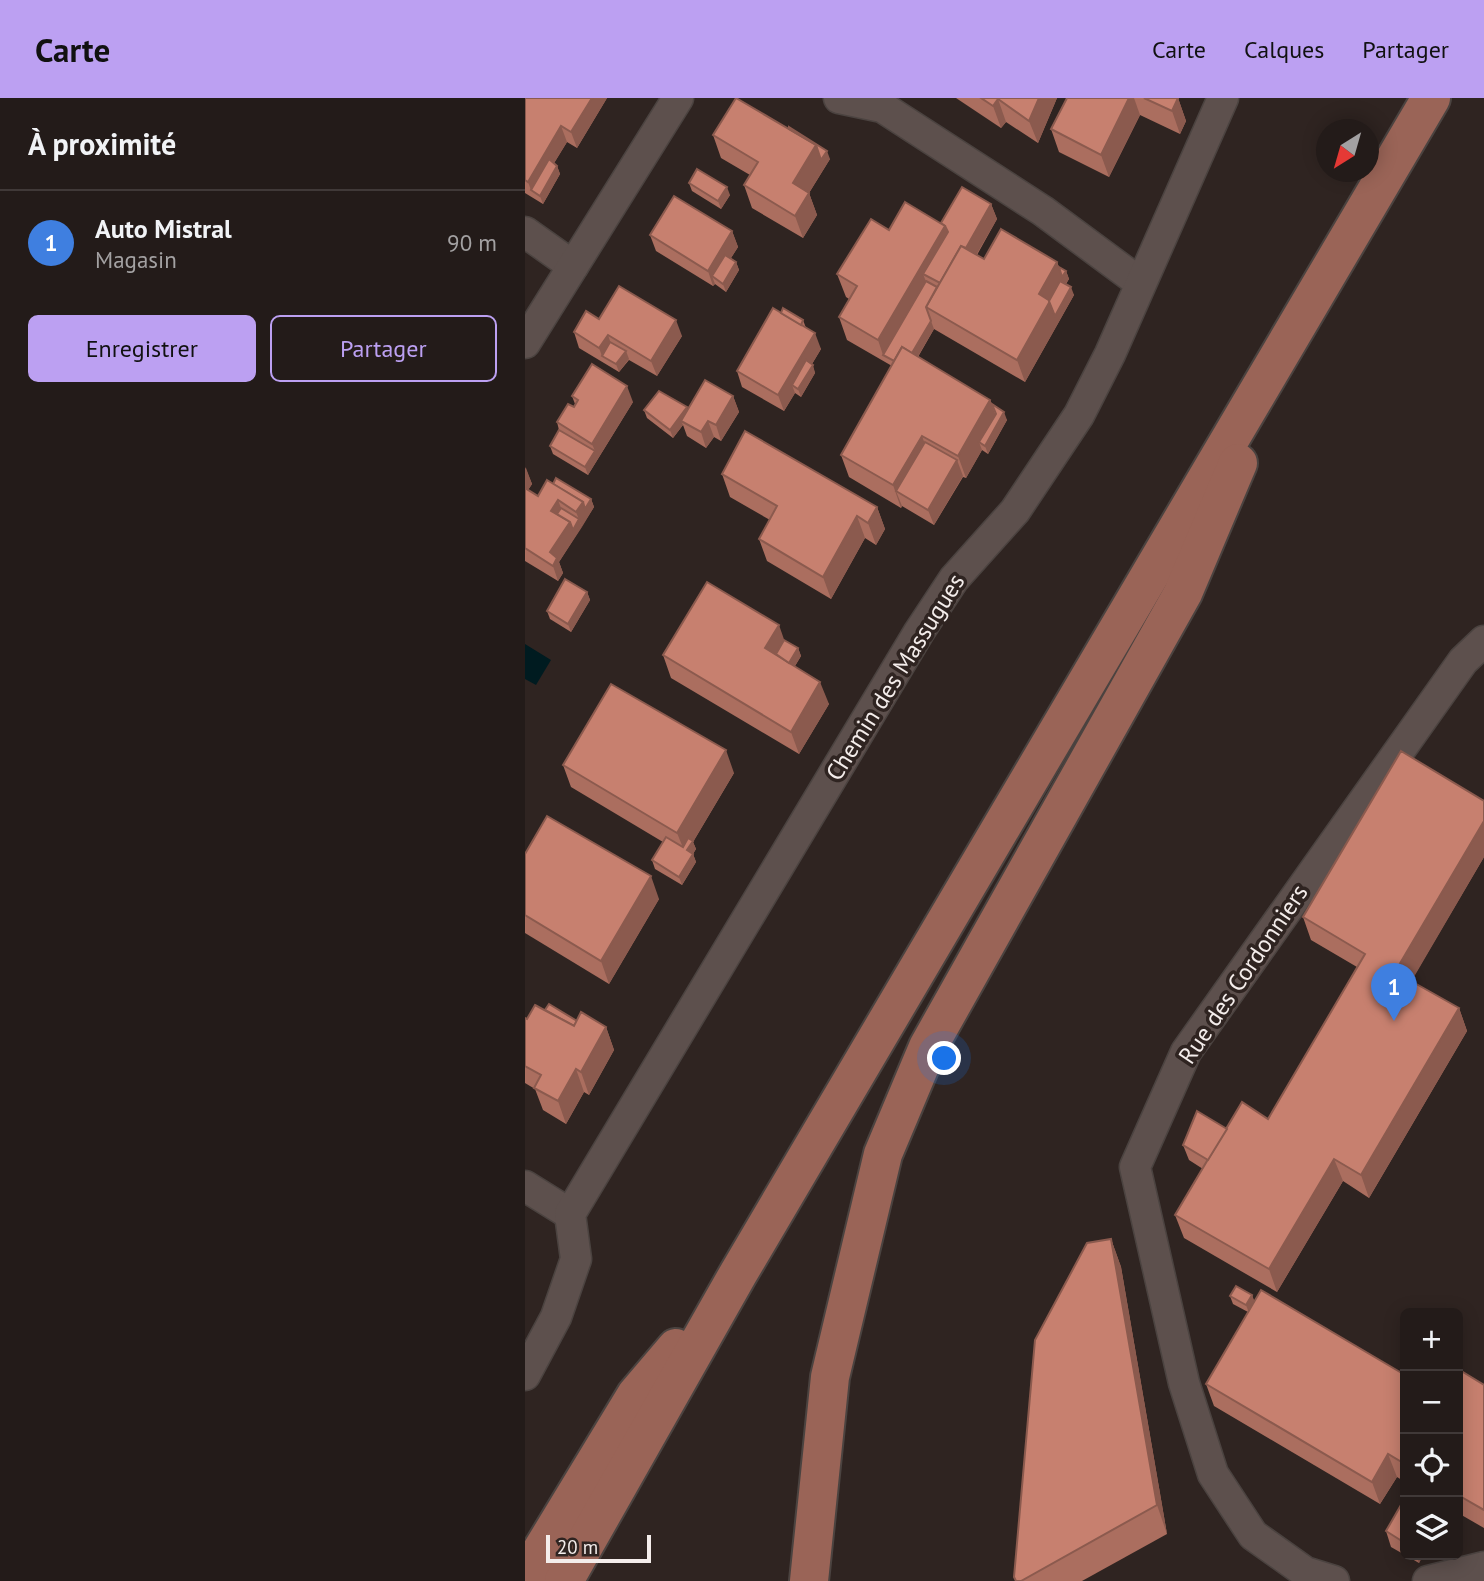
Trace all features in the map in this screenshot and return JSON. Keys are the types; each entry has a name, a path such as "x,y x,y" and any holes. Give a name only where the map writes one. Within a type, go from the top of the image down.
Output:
{"main road":[{"path":"563,1581 738,1274 1431,98"},
{"path":"809,1581 830,1377 883,1154 928,1047 1183,593 1298,321"},
{"path":"525,1578 636,1395 738,1274"}],"street":[{"path":"525,344 678,98"},
{"path":"839,98 882,107 1043,211 1139,282"},
{"name":"Chemin des Massugues","path":"570,1214 919,632 954,579 1015,511 1079,415 1110,354 1139,282 1161,243 1223,98"},
{"path":"525,232 573,266"},
{"name":"Rue des Cordonniers","path":"1334,1581 1305,1572 1253,1535 1213,1474 1184,1383 1135,1167 1186,1052 1463,661 1484,641"},
{"path":"525,1186 570,1214 576,1259 556,1317 525,1375"},
{"path":"1428,1581 1484,1567"}],"water":[{"path":"525,644 551,660 536,685 525,679"}],"building":[{"path":"525,98 592,98 571,132 561,126 528,182 525,180"},
{"path":"736,98 816,145 793,183 809,193 795,216 744,185 758,162 713,135"},
{"path":"981,98 1039,98 1029,121 998,99 993,106"},
{"path":"1067,98 1129,98 1101,155 1051,129"},
{"path":"1144,98 1178,98 1172,111"},
{"path":"789,127 827,151 821,160 816,145"},
{"path":"549,159 557,166 540,196 531,190"},
{"path":"697,169 727,187 718,201 689,183"},
{"path":"962,187 991,204 966,248 961,246 940,283 923,274 948,232 941,223"},
{"path":"674,196 732,231 708,271 650,235"},
{"path":"905,202 945,226 878,340 839,317 857,286 837,274 871,219 889,230"},
{"path":"1001,229 1057,262 1039,294 1050,301 1017,360 926,307 961,246 984,259"},
{"path":"725,255 736,262 723,284 712,276"},
{"path":"926,281 937,287 926,307 931,321 912,353 902,347 894,361 883,355"},
{"path":"1060,281 1071,287 1055,316 1049,301"},
{"path":"619,286 676,320 651,361 608,335 599,348 574,332 586,311 599,319"},
{"path":"773,308 815,333 778,395 737,371"},
{"path":"783,308 803,320 801,325 781,313"},
{"path":"610,342 626,351 616,364 602,356"},
{"path":"902,347 990,400 958,456 922,436 893,485 841,455"},
{"path":"806,360 813,365 798,389 792,385"},
{"path":"592,364 627,386 592,444 557,422 568,404 574,407 578,400 572,396"},
{"path":"705,380 733,396 716,425 708,421 701,432 681,421"},
{"path":"659,391 687,407 670,430 644,410"},
{"path":"992,404 1004,412 985,446 979,442 996,414"},
{"path":"559,430 595,451 585,467 550,446"},
{"path":"745,431 877,507 868,523 857,516 823,577 759,539 777,506 722,474"},
{"path":"925,442 957,460 928,510 896,491"},
{"path":"556,478 591,499 585,509 583,502 553,484"},
{"path":"547,480 583,502 576,512 558,500 551,511 570,522 550,552 557,558 553,566 525,548 525,488 538,496"},
{"path":"561,508 579,519 573,530 570,522 557,514"},
{"path":"565,579 587,592 568,624 547,611"},
{"path":"707,582 779,625 765,648 820,682 791,732 663,655"},
{"path":"784,640 798,648 789,663 776,654"},
{"path":"611,684 726,750 677,833 563,765"},
{"path":"1401,751 1484,801 1484,821 1395,972 1459,1008 1361,1175 1334,1159 1269,1269 1175,1215 1242,1102 1268,1119 1365,954 1303,917"},
{"path":"547,816 651,876 601,961 525,915 525,854"},
{"path":"666,837 683,847 688,838 693,841 687,850 693,854 679,877 652,860"},
{"path":"549,1004 577,1021 574,1026 545,1010"},
{"path":"535,1005 574,1026 581,1012 606,1027 581,1072 576,1069 558,1101 534,1088 541,1075 525,1066 525,1018 527,1019"},
{"path":"1197,1111 1227,1129 1208,1160 1183,1145"},
{"path":"1111,1239 1157,1505 1021,1581 1016,1581 1014,1577 1035,1340 1087,1243"},
{"path":"1236,1286 1252,1295 1246,1305 1230,1296"},
{"path":"1261,1290 1400,1372 1400,1461 1388,1454 1372,1482 1206,1384"},
{"path":"1463,1372 1484,1385 1484,1510 1463,1498"},
{"path":"1400,1507 1400,1540 1386,1531"}],"place":[{"name":"Auto Mistral","path":"1394,1021"}]}
